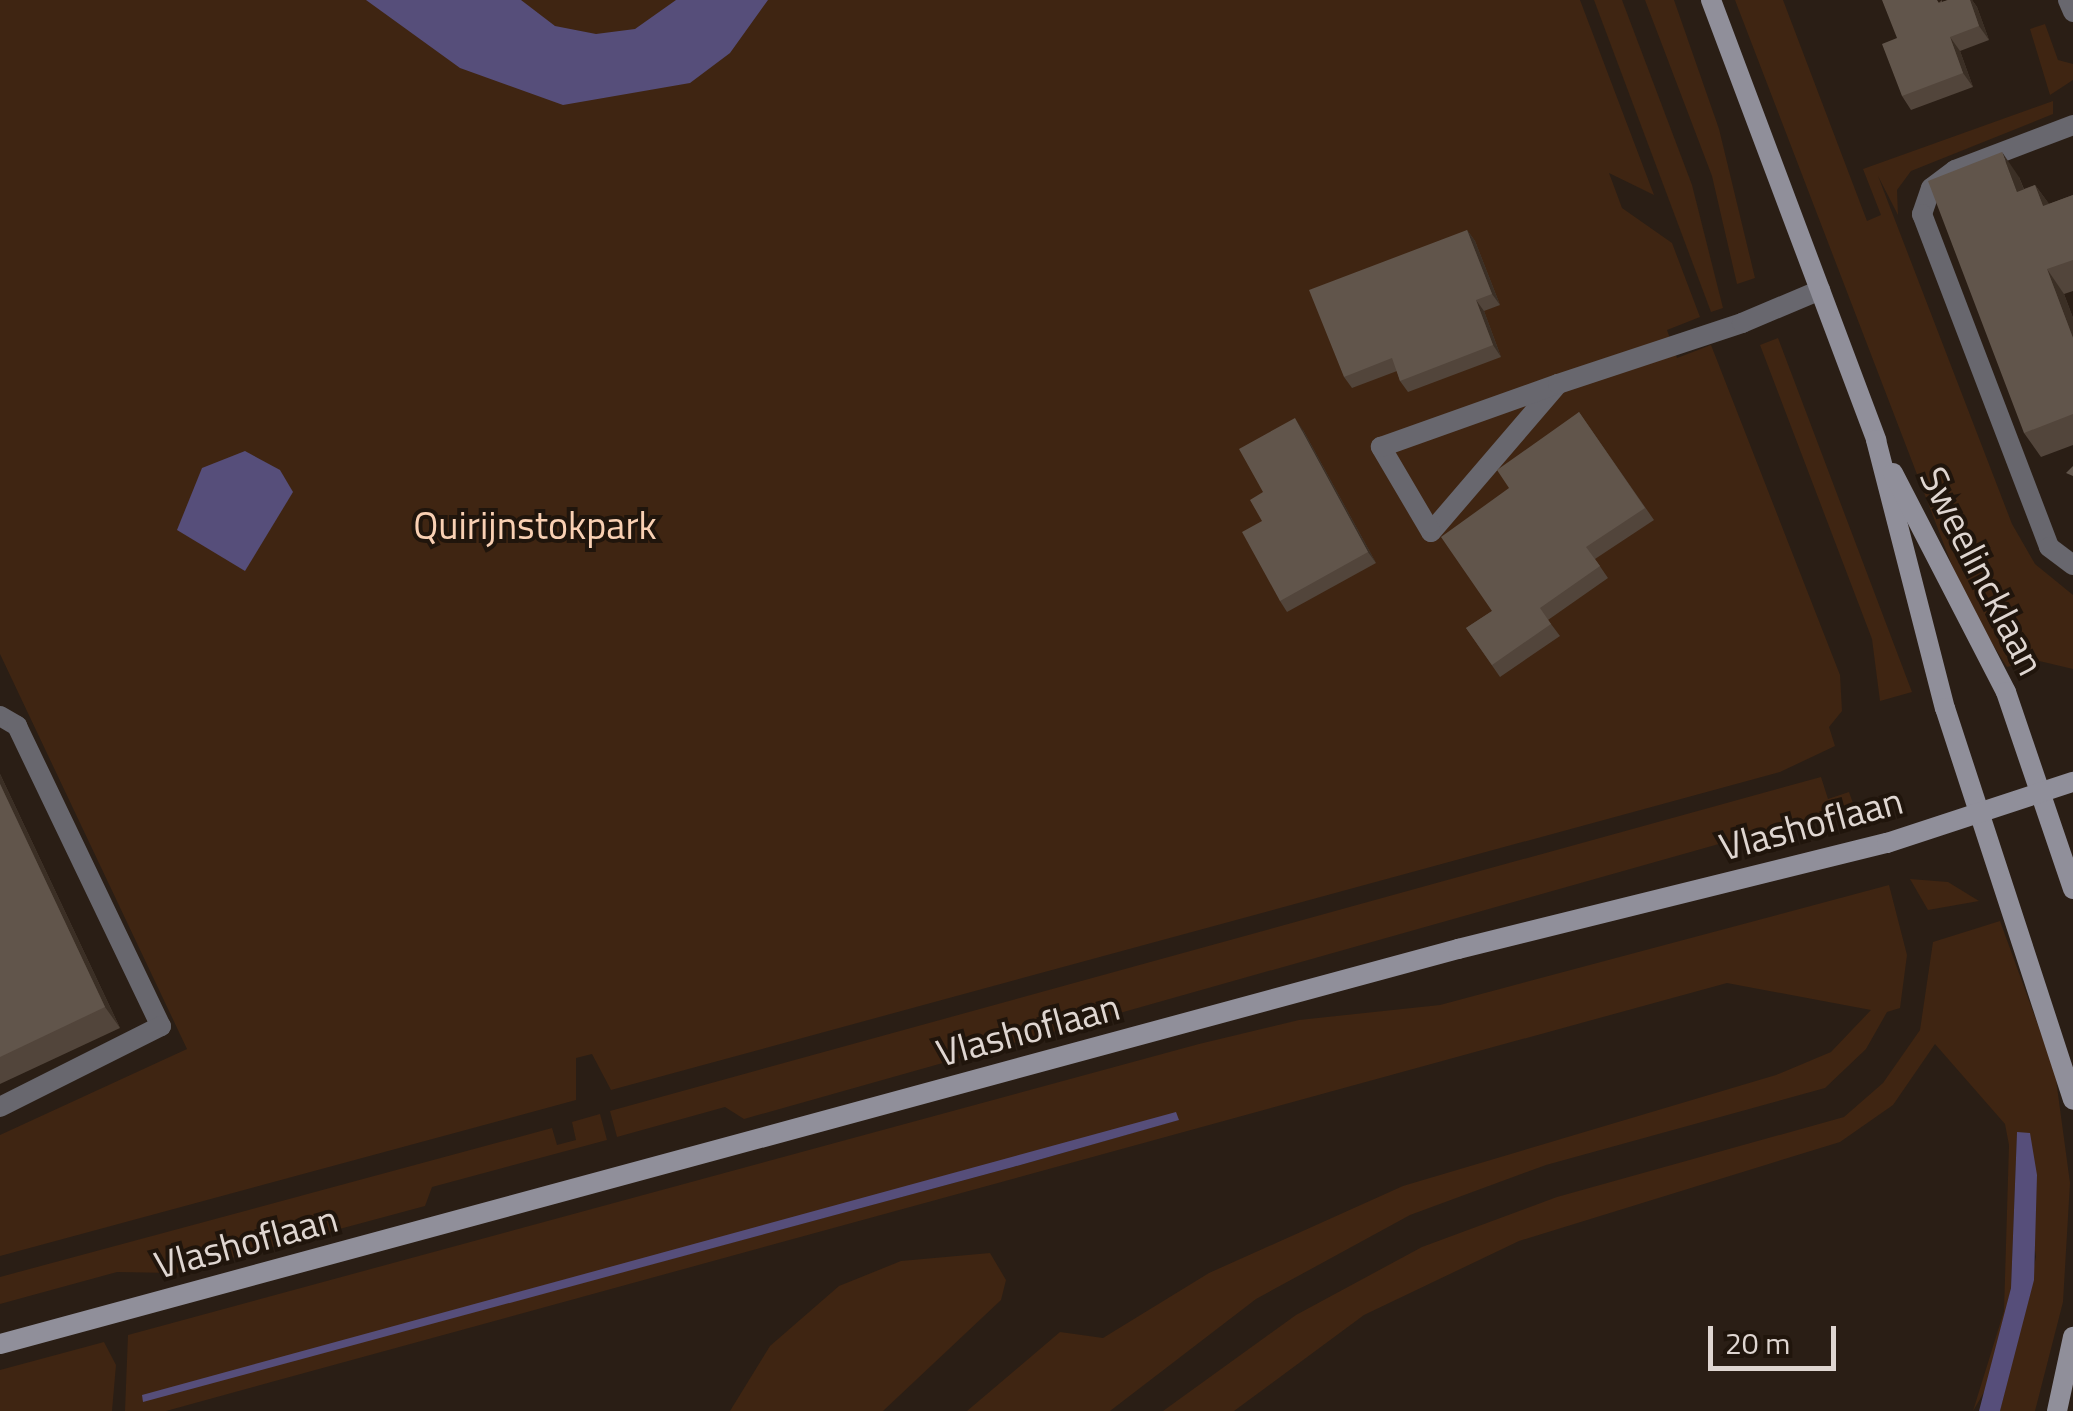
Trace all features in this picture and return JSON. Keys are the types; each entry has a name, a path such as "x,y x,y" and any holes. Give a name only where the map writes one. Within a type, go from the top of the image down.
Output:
{"street":[{"name":"Sweelincklaan","path":"1712,0 1876,440 1980,813 2073,1100"},
{"path":"2068,0 2073,12"},
{"path":"2073,125 1955,170 1930,188 1922,214 2049,547 2073,565"},
{"path":"1558,384 1431,532 1382,447 1820,290"},
{"name":"Sweelincklaan","path":"1876,440 2006,692 2073,890"},
{"path":"0,716 18,726 161,1026 0,1107"},
{"name":"Vlashoflaan","path":"0,1344 1980,813 2073,782"},
{"path":"2057,1411 2073,1337"}],"green space":[{"name":"Quirijnstokpark","path":"0,0 1580,0 1654,195 1609,173 1622,208 1672,243 1700,317 1667,330 1677,358 1711,345 1840,675 1842,711 1829,727 1835,746 1780,772 611,1090 592,1054 576,1058 576,1100 0,1256 0,1135 187,1049 0,654"},
{"path":"1594,0 1622,0 1692,185 1723,308 1711,312"},
{"path":"1645,0 1674,0 1719,129 1755,278 1737,284 1712,176"},
{"path":"1735,0 1783,0 1867,221 1881,215 1863,169 2053,101 2053,114 1911,171 1897,190 1898,215 1878,176 2012,524 2035,564 2073,595 2073,669 2035,660 2007,667 1966,602"},
{"path":"2045,24 2058,60 2073,64 2073,80 2050,95 2030,29"},
{"path":"1778,338 1912,692 1880,701 1872,639 1760,345"},
{"path":"1821,777 1828,799 1849,792 1854,806 744,1119 725,1107 617,1137 610,1111"},
{"path":"1910,879 1948,882 1979,901 1928,910"},
{"path":"1889,885 1907,955 1900,1008 1887,1012 1866,1049 1825,1088 1546,1165 1410,1215 1256,1299 1110,1411 967,1411 1060,1332 1103,1338 1209,1273 1403,1186 1776,1075 1831,1052 1871,1010 1727,983 166,1411 125,1411 128,1335 1199,1044 1299,1020 1440,1005","holes":["1175,1113 1178,1120 1013,1167 142,1401"]},
{"path":"2000,921 2055,1072 2070,1183 2063,1302 2035,1411 2000,1411 2036,1257 2017,1133 2011,1288 1990,1382 1973,1411 2004,1311 2009,1145 2005,1124 1935,1044 1893,1105 1840,1142 1519,1241 1364,1315 1234,1411 1163,1411 1296,1315 1422,1247 1557,1197 1844,1117 1883,1083 1920,1030 1933,942"},
{"path":"600,1114 607,1140 432,1187 425,1206 176,1273 117,1272 0,1304 0,1277 552,1128 557,1145 576,1140 572,1122"},
{"path":"990,1253 1006,1280 1001,1300 883,1411 730,1411 770,1346 839,1286 901,1261"},
{"path":"104,1342 116,1365 112,1411 0,1411 0,1370"}],"shaded area":[{"path":"366,0 521,0 555,26 596,34 635,29 676,0 768,0 730,53 690,83 563,105 460,68"},
{"path":"245,451 280,470 293,492 245,571 177,530 202,468"},
{"path":"1176,1112 1179,1120 1013,1167 143,1402 142,1395"},
{"path":"2017,1132 2030,1133 2037,1175 2034,1280 2000,1411 1979,1411 2011,1288"}],"building":[{"path":"1882,0 1970,0 1979,26 1950,37 1963,73 1902,96 1882,44 1897,38"},
{"path":"2002,152 2017,192 2035,185 2043,206 2073,195 2073,260 2047,269 2073,338 2073,414 2024,433 1928,181"},
{"path":"1467,230 1492,294 1476,300 1493,345 1400,381 1392,358 1344,377 1309,290"},
{"path":"1579,412 1645,508 1586,547 1600,566 1540,608 1551,624 1492,665 1466,628 1492,611 1441,537 1509,488 1497,470"},
{"path":"1295,418 1368,552 1280,601 1242,532 1262,521 1250,500 1263,492 1239,449"},
{"path":"0,784 105,1007 0,1057"}]}
